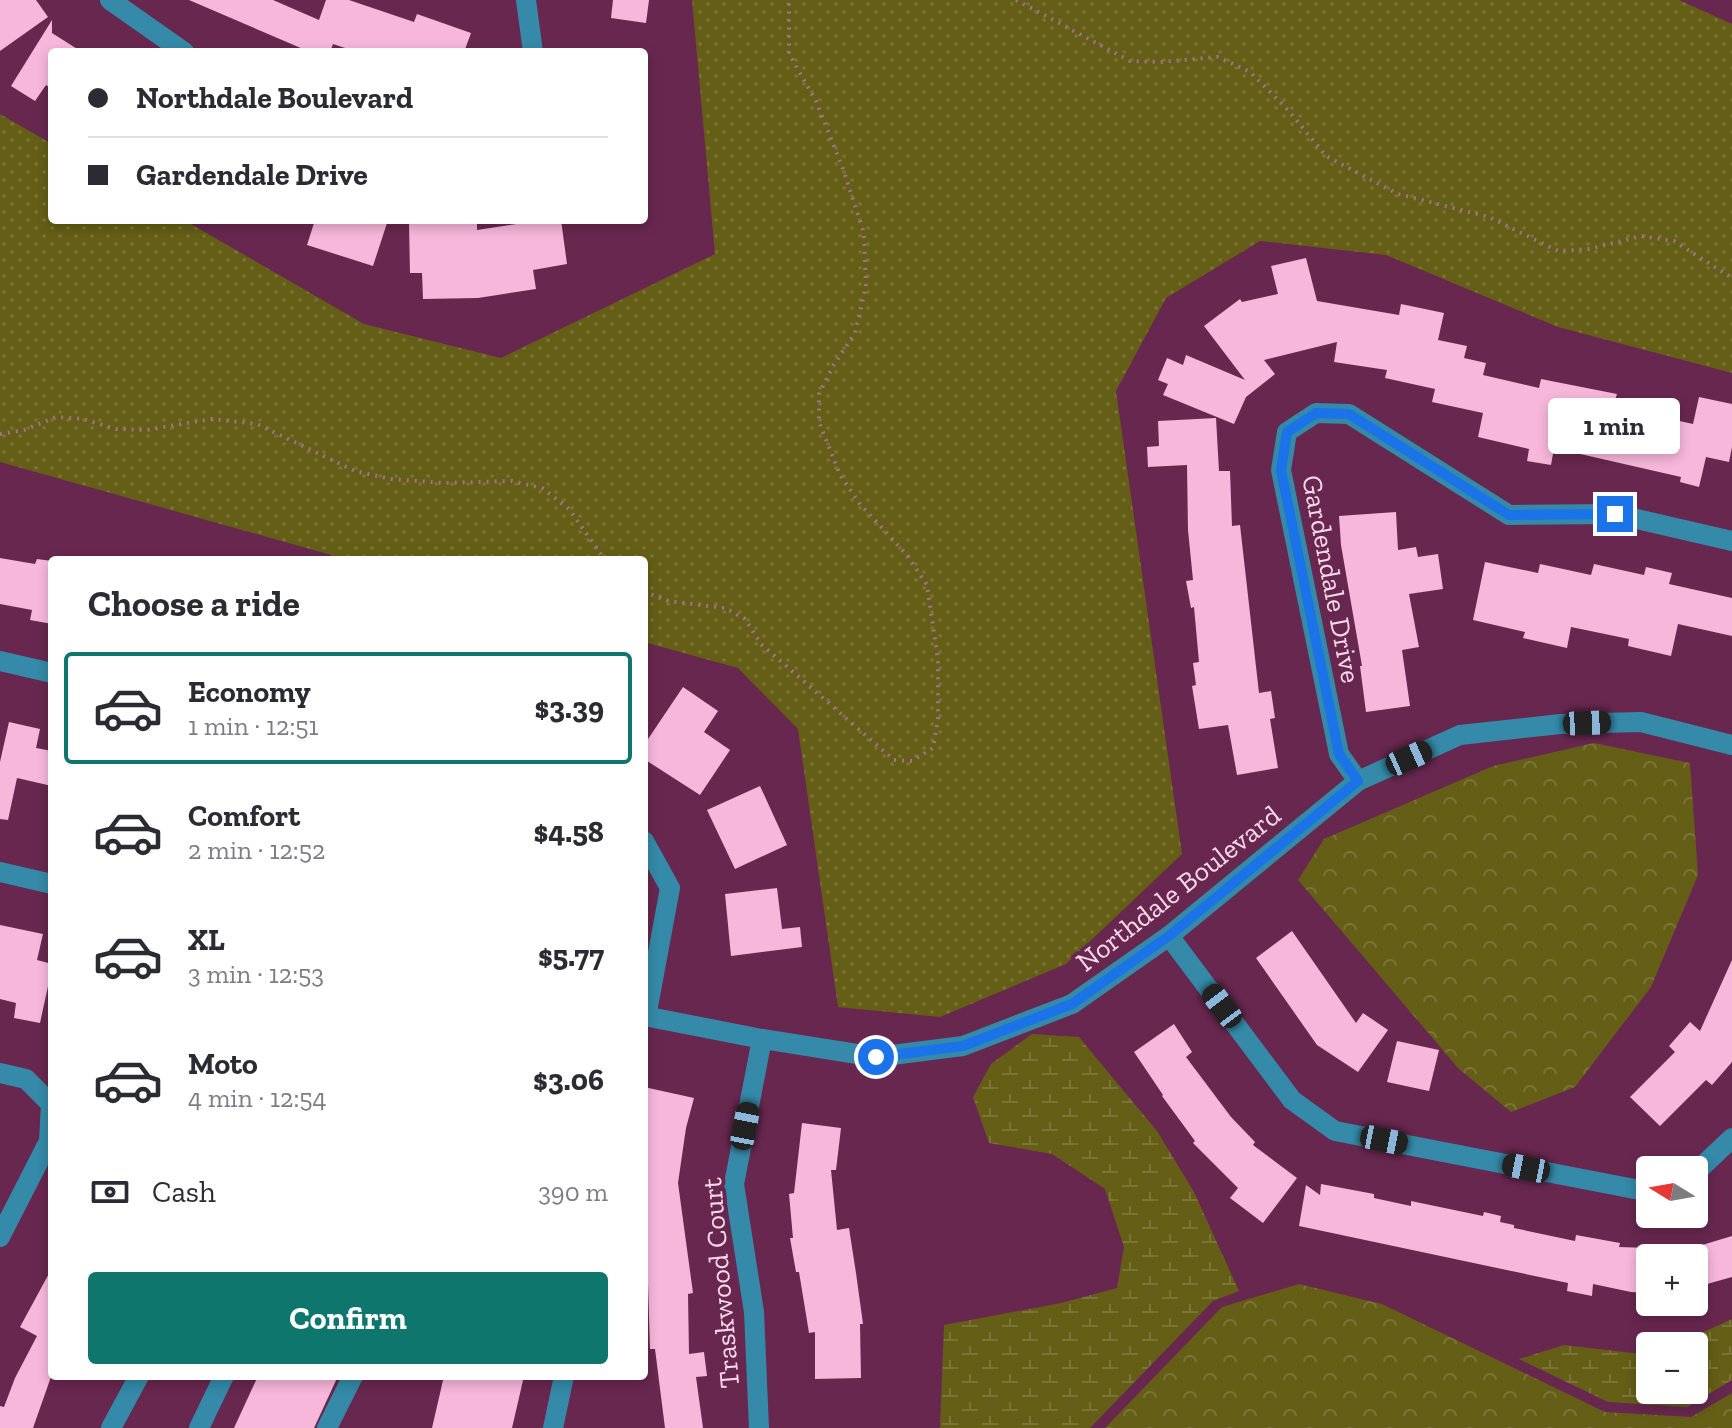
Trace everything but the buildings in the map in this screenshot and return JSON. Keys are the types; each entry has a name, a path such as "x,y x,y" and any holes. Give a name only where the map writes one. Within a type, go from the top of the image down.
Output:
{"street":[{"path":"110,0 178,48"},
{"path":"526,0 532,48"},
{"name":"Gardendale Drive","path":"1358,781 1339,754 1281,470 1287,432 1316,413 1349,414 1509,515 1615,514 1732,541"},
{"path":"0,661 48,672"},
{"name":"Northdale Boulevard","path":"648,1018 876,1057 963,1046 1072,1004 1169,936 1358,781 1460,735 1560,724 1641,722 1732,745"},
{"path":"648,848 670,888 648,1002"},
{"path":"0,872 48,883"},
{"path":"1169,936 1292,1100 1335,1131 1636,1189"},
{"name":"Traskwood Court","path":"759,1428 754,1312 734,1184 762,1039"},
{"path":"0,1073 26,1079 48,1101"},
{"path":"1708,1161 1732,1138"},
{"path":"0,1237 48,1143"},
{"path":"111,1428 137,1380"},
{"path":"199,1428 222,1380"},
{"path":"327,1428 351,1380"},
{"path":"553,1428 563,1380"}],"path":[{"path":"648,593 669,601 725,608 745,619 761,644 894,760 912,761 933,748 938,719 938,660 927,585 906,554 860,504 840,475 819,422 819,394 855,333 866,286 864,233 816,101 789,54 789,0"},
{"path":"1016,0 1130,61 1218,57 1250,72 1288,110 1326,156 1398,194 1489,217 1558,251 1590,249 1641,236 1674,241 1732,278"},
{"path":"0,434 24,430 56,417 83,419 116,429 146,430 212,419 257,424 355,471 391,479 443,483 512,481 542,488 569,509 602,556"}],"green space":[{"path":"692,0 1679,0 1732,24 1732,373 1558,327 1386,255 1260,241 1166,298 1116,391 1182,854 1066,964 940,1017 838,1007 798,729 738,668 648,643 648,556 335,556 0,462 0,114 48,142 48,224 191,224 364,324 501,358 715,254"},
{"path":"1594,743 1690,763 1698,875 1651,987 1575,1087 1511,1112 1459,1069 1298,880 1324,839 1493,766"},
{"path":"1032,1034 1079,1037 1157,1131 1194,1192 1239,1291 1213,1301 1090,1428 940,1428 944,1325 1061,1303 1117,1288 1124,1247 1105,1189 1052,1154 989,1143 973,1097 991,1064"},
{"path":"1299,1284 1382,1304 1605,1412 1691,1417 1732,1393 1732,1428 1105,1428 1222,1307"},
{"path":"1732,1319 1732,1380 1708,1394 1708,1332 1704,1332"},
{"path":"1564,1345 1636,1353 1636,1404 1608,1402 1519,1359"},
{"path":"1640,1404 1692,1404 1687,1407"}],"route":[{"path":"876,1057 963,1046 1072,1004 1169,936 1358,781 1339,754 1281,470 1287,432 1316,413 1349,414 1509,515 1615,514"}]}
